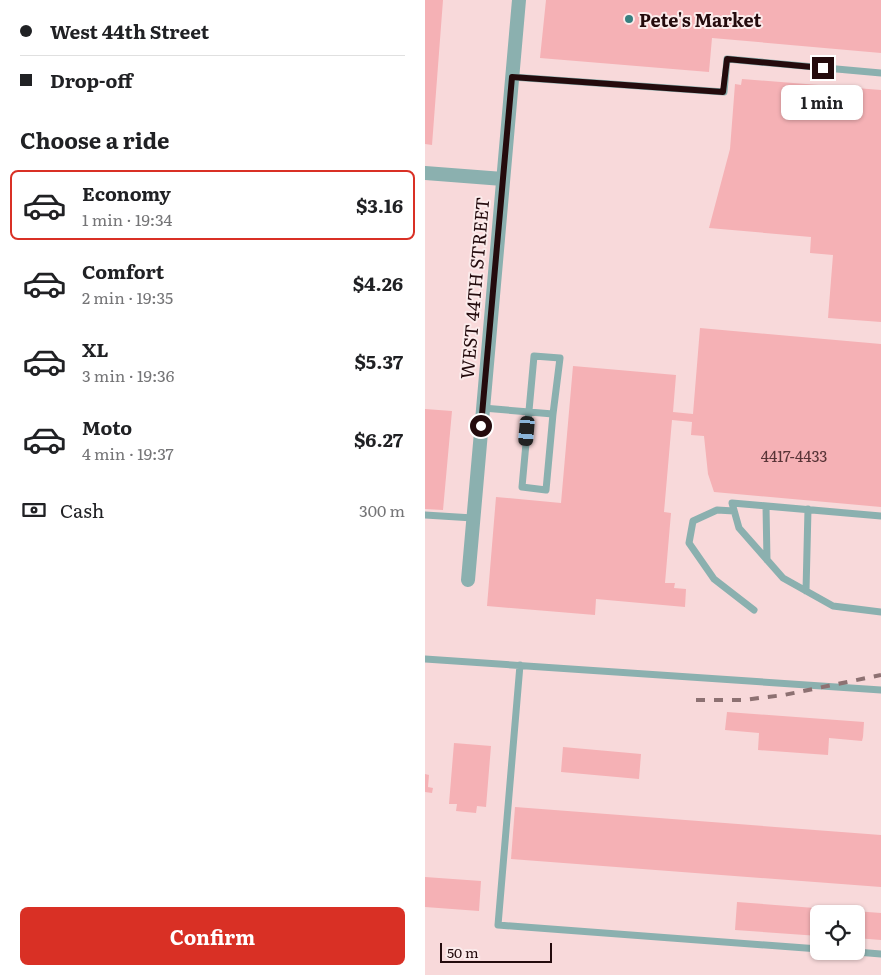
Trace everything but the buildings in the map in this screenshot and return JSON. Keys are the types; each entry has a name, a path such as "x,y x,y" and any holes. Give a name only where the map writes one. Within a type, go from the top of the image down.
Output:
{"street":[{"name":"WEST 44TH STREET","path":"468,580 519,0"},
{"path":"425,173 503,179"}],"lane":[{"path":"512,77 723,92 727,59 881,73"},
{"path":"534,356 560,358 553,414 546,490 522,487 534,356"},
{"path":"483,408 553,414"},
{"path":"881,516 732,503 739,528 783,578 833,606 881,612"},
{"path":"766,506 767,560"},
{"path":"734,511 717,510 693,521 689,543 714,579 753,610"},
{"path":"806,591 808,510"},
{"path":"425,515 473,518"},
{"path":"425,659 821,688 881,690"},
{"path":"520,665 498,925 810,948"},
{"path":"865,953 881,954"}],"railway":[{"path":"696,700 743,700 784,695 881,675"}],"place":[{"name":"Pete's Market","path":"629,19"}],"route":[{"path":"481,426 512,77 723,92 727,59 823,68"}]}
